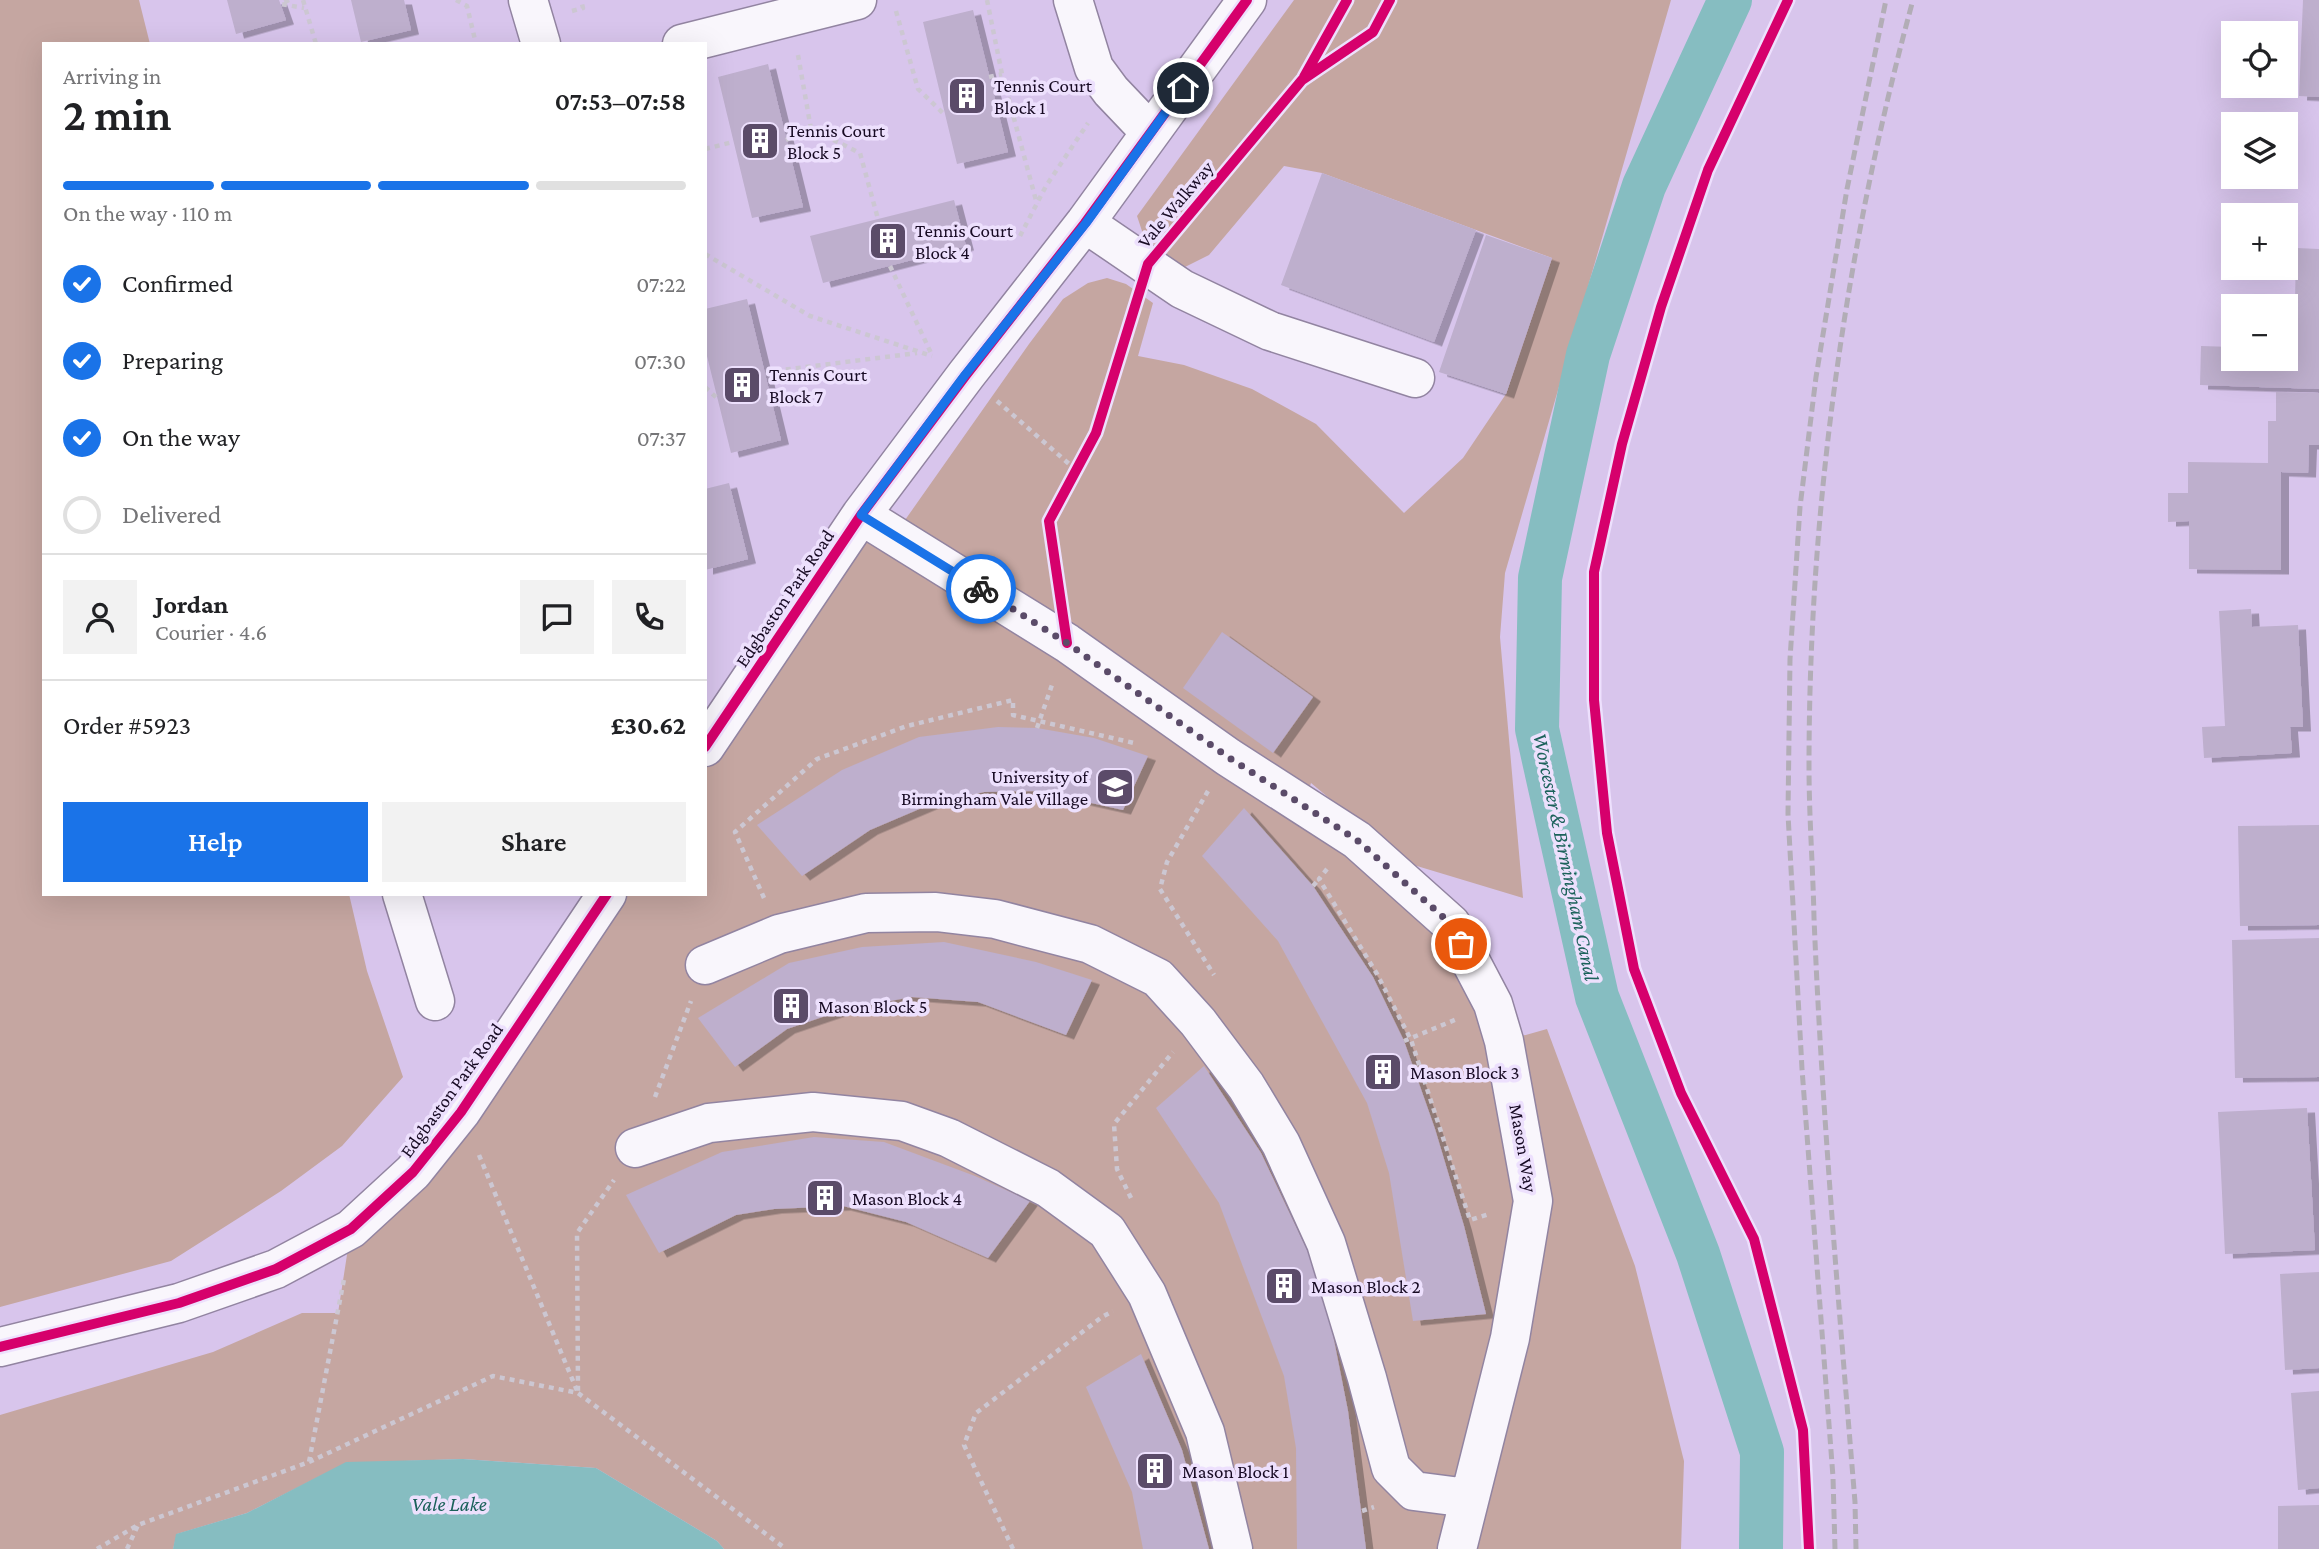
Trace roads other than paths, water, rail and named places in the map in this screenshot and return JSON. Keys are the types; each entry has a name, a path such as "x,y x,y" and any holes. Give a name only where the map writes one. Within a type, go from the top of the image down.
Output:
{"street":[{"path":"528,0 540,42"},
{"path":"690,42 857,0"},
{"path":"1073,0 1094,68 1111,91 1150,132"},
{"name":"Edgbaston Park Road","path":"707,744 861,515 953,366 1086,223 1247,0"},
{"path":"1086,223 1182,289 1270,331 1415,377"},
{"name":"Mason Way","path":"861,515 1067,643 1228,757 1357,840 1451,924 1493,1003 1504,1041 1533,1200 1510,1338 1457,1549"},
{"path":"403,896 435,1001"},
{"name":"Edgbaston Park Road","path":"0,1347 179,1303 276,1269 351,1229 413,1172 461,1112 606,896"},
{"path":"705,965 779,934 866,913 936,912 995,919 1090,944 1158,978 1198,1022 1246,1086 1281,1144 1326,1243 1391,1468 1414,1491 1468,1498"},
{"path":"635,1148 709,1123 813,1112 902,1121 949,1138 1048,1188 1107,1231 1147,1294 1205,1432 1233,1549"}],"water":[{"name":"Vale Lake","path":"463,1459 596,1468 717,1541 724,1549 173,1549 176,1534 247,1513 346,1462"}],"waterway":[{"name":"Worcester & Birmingham Canal","path":"1730,0 1644,186 1588,355 1540,578 1537,729 1597,997 1698,1254 1762,1452 1761,1549"}],"railway":[{"path":"1835,1549 1833,1477 1802,1069 1788,814 1790,659 1800,507 1816,377 1847,189 1886,0"},
{"path":"1856,1549 1855,1502 1817,991 1809,785 1811,669 1824,476 1850,284 1868,188 1913,0"}],"place":[{"name":"Tennis Court Block 1","path":"967,96"},
{"name":"Tennis Court Block 5","path":"760,141"},
{"name":"Tennis Court Block 4","path":"888,241"},
{"name":"Tennis Court Block 7","path":"742,385"},
{"name":"University of Birmingham Vale Village","path":"1115,787"},
{"name":"Mason Block 5","path":"791,1006"},
{"name":"Mason Block 3","path":"1383,1072"},
{"name":"Mason Block 4","path":"825,1198"},
{"name":"Mason Block 2","path":"1284,1286"},
{"name":"Mason Block 1","path":"1155,1471"}]}
